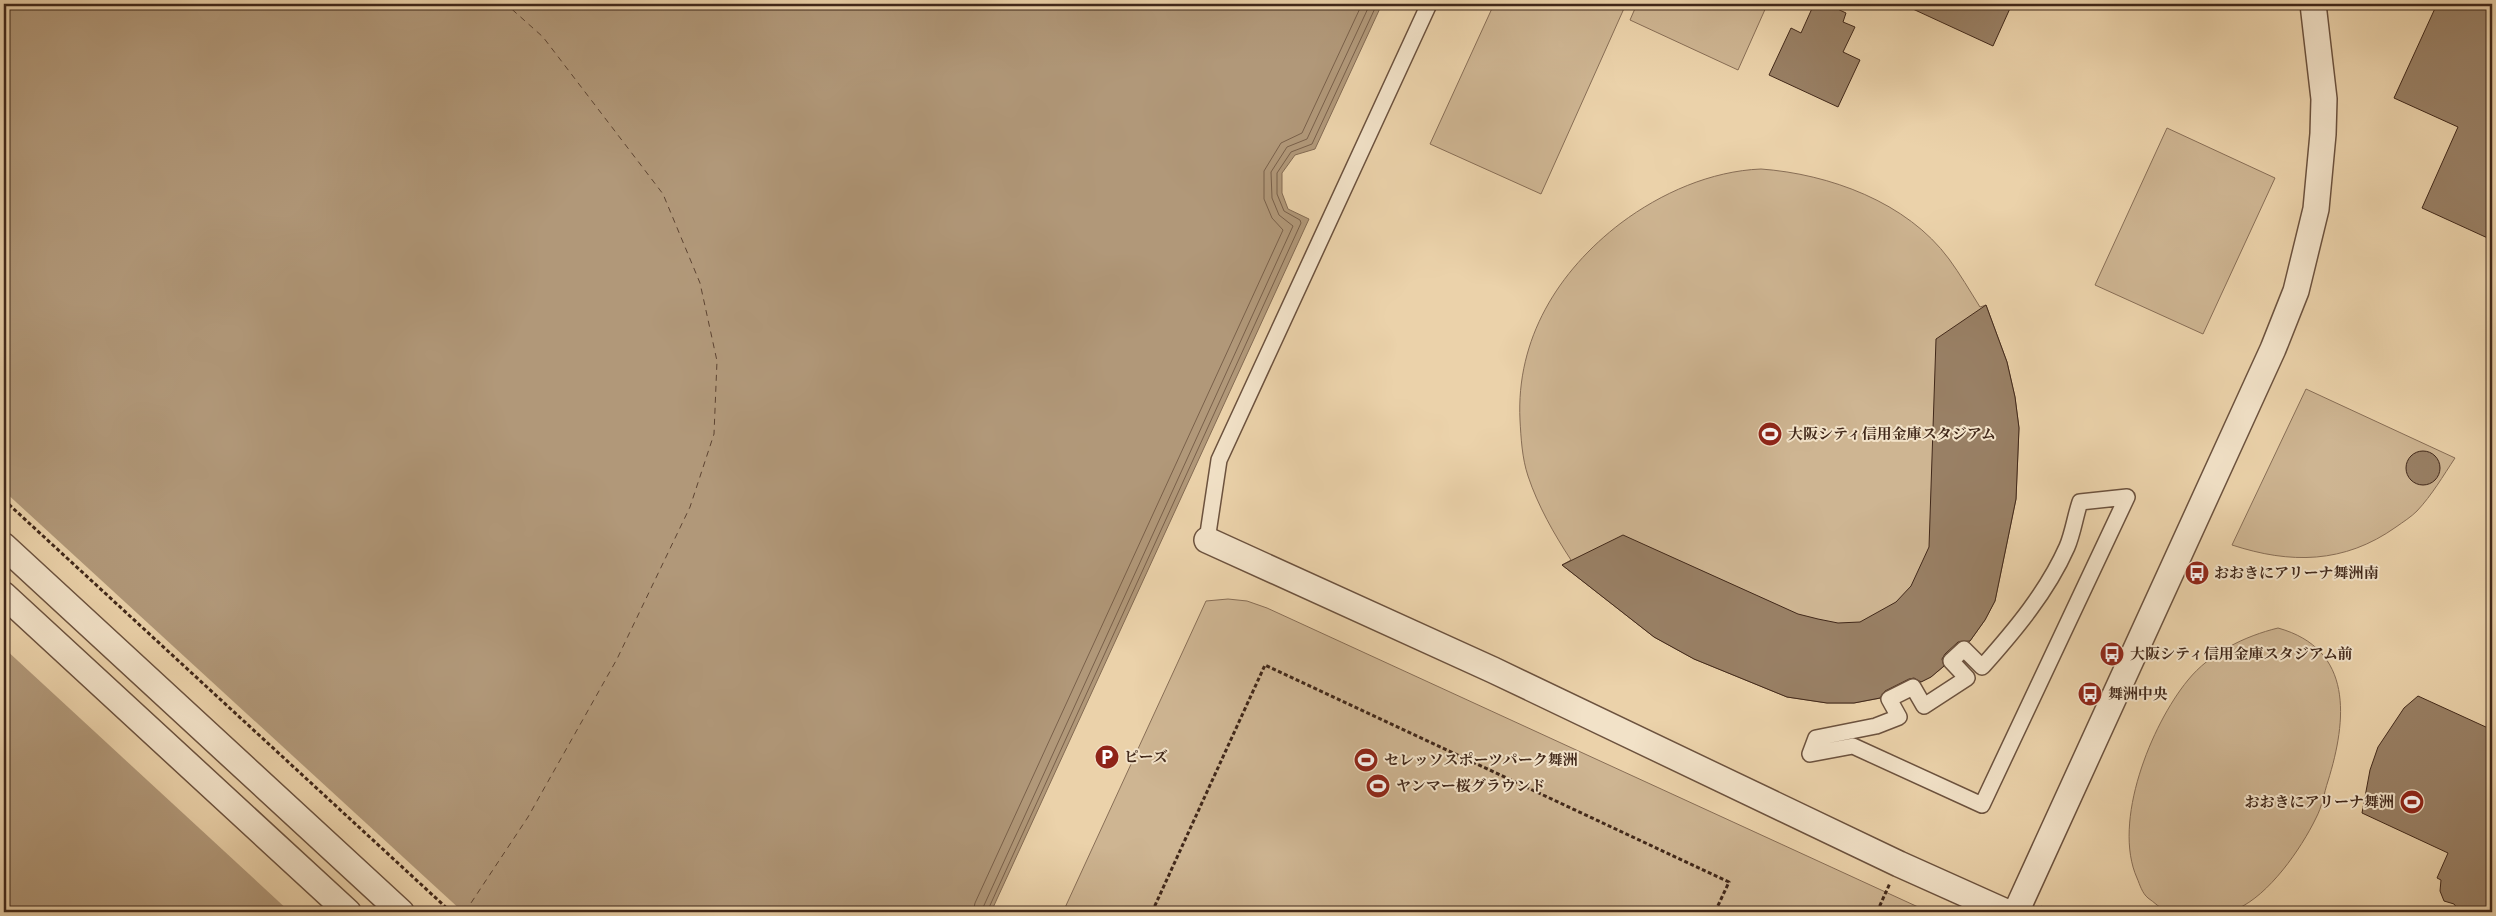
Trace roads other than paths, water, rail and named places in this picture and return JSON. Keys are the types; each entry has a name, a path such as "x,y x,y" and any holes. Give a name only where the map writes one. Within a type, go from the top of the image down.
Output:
{"street":[{"path":"1429,4 1219,460 1207,540 1493,670 1899,864 2006,912"},
{"path":"2016,912 2273,349 2296,291 2316,209 2323,134 2324,99 2313,4"},
{"path":"2126,497 1982,805 1853,746 1810,754 1816,738 1876,726 1898,717 1889,699 1913,687 1924,706 1967,678 1951,661 1964,649 1982,667 2017,628 2049,581 2067,545 2080,502 2126,497"},
{"path":"4,546 401,912"},
{"path":"4,595 348,912"}],"water":[{"path":"4,4 1382,4 1315,149 1295,155 1282,173 1282,193 1288,209 1309,219 991,912 4,912"}],"place":[{"name":"大阪シティ信用金庫スタジアム","path":"1770,434"},
{"name":"おおきにアリーナ舞洲南","path":"2197,573"},
{"name":"大阪シティ信用金庫スタジアム前","path":"2112,654"},
{"name":"舞洲中央","path":"2090,694"},
{"name":"ピーズ","path":"1107,757"},
{"name":"セレッソスポーツパーク舞洲","path":"1366,760"},
{"name":"ヤンマー桜グラウンド","path":"1378,786"},
{"name":"おおきにアリーナ舞洲","path":"2412,802"}]}
